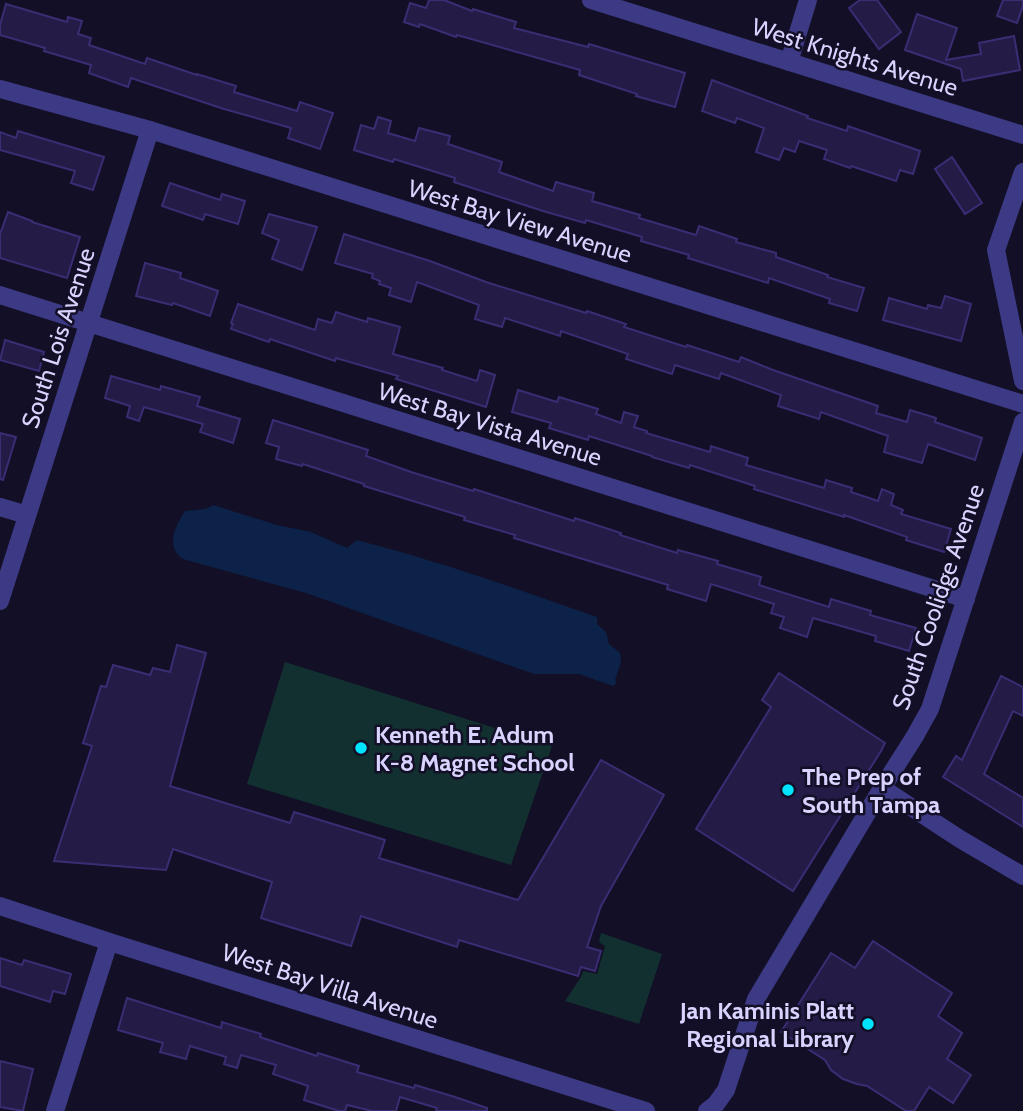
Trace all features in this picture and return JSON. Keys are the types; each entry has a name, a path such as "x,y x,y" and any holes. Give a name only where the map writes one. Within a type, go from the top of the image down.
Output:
{"street":[{"name":"West Knights Avenue","path":"591,0 1023,135"},
{"path":"789,62 808,0"},
{"name":"West Bay View Avenue","path":"0,89 150,131 1023,404"},
{"name":"South Lois Avenue","path":"0,601 150,131"},
{"path":"1023,172 996,250 1023,381"},
{"name":"West Bay Vista Avenue","path":"0,295 966,599"},
{"name":"South Coolidge Avenue","path":"708,1111 726,1090 756,999 930,709 1023,422"},
{"path":"0,507 27,516"},
{"path":"882,788 1023,876"},
{"name":"West Bay Villa Avenue","path":"0,906 592,1103 646,1111"},
{"path":"55,1111 109,942"}],"green space":[{"path":"285,662 552,746 511,865 247,784"},
{"path":"601,933 662,954 639,1024 565,1001 583,971 597,974 605,946 599,942"}],"water":[{"path":"213,505 277,525 311,532 347,548 357,540 418,557 597,617 597,624 606,632 609,644 620,653 621,662 615,680 617,683 613,686 579,674 534,674 306,593 181,558 175,551 173,539 185,511 206,509"}],"building":[{"path":"429,0 444,0 472,11 473,9 516,22 514,28 588,47 589,44 685,73 675,107 579,75 580,70 457,35 456,37 420,24 419,27 404,22 410,3 426,8"},
{"path":"860,0 877,0 901,32 879,49 849,8"},
{"path":"1003,0 1023,0 1017,23 997,16"},
{"path":"6,4 67,22 68,17 82,21 78,34 91,38 89,45 145,64 147,58 236,86 234,92 297,111 300,102 333,113 320,149 288,138 291,128 131,78 128,87 89,73 91,65 0,35"},
{"path":"917,14 957,28 946,60 981,54 979,43 1014,36 1020,70 963,81 961,69 905,50"},
{"path":"712,80 808,116 807,118 847,131 848,126 920,151 913,174 900,170 896,181 851,166 850,168 824,159 827,150 799,141 795,152 784,148 779,160 756,152 764,128 737,118 735,123 702,111"},
{"path":"378,117 391,121 388,133 415,141 419,128 450,136 448,144 502,162 499,172 553,191 556,182 594,193 592,201 696,235 699,226 737,239 736,242 776,253 776,257 828,275 827,277 864,288 857,311 829,303 830,299 769,278 768,283 688,258 689,255 641,241 642,237 586,220 585,223 543,211 454,182 455,178 354,150 361,125 374,129"},
{"path":"18,131 104,157 93,190 71,183 75,171 0,150 0,132 16,138"},
{"path":"952,157 982,203 965,214 935,169"},
{"path":"170,183 220,200 222,194 245,201 238,224 205,214 203,220 162,206"},
{"path":"8,212 80,237 67,278 0,258 0,234"},
{"path":"269,214 317,227 302,270 272,259 279,240 262,233"},
{"path":"344,234 486,282 586,313 587,311 626,324 624,327 686,347 687,345 739,362 741,357 878,406 876,413 907,422 910,410 936,418 935,422 982,438 975,460 928,444 922,463 884,452 888,436 821,412 819,419 778,406 781,395 721,373 719,379 675,365 672,374 626,359 628,354 561,331 560,336 505,318 502,327 475,319 479,305 417,282 411,302 389,295 391,288 379,284 380,281 372,278 373,274 335,263"},
{"path":"145,263 181,273 180,278 218,291 210,316 173,303 172,305 136,296"},
{"path":"945,296 971,304 961,341 883,320 889,298 927,309 928,305 941,308"},
{"path":"238,304 315,330 318,319 332,323 336,312 367,322 368,318 400,327 393,354 477,381 480,370 495,375 486,407 396,379 398,376 336,358 335,361 231,329"},
{"path":"5,340 44,352 39,371 0,360"},
{"path":"111,376 160,390 161,386 200,397 197,406 240,419 233,443 200,432 203,424 144,407 139,421 127,417 130,406 105,398"},
{"path":"518,390 557,402 559,397 598,409 596,414 621,423 624,412 638,416 634,427 647,431 646,433 710,452 711,446 748,458 746,465 824,488 826,480 852,488 851,492 878,501 882,489 894,494 891,505 903,510 901,514 951,529 944,552 844,515 754,489 755,486 690,465 689,468 589,436 588,440 549,428 551,423 512,412"},
{"path":"273,420 368,450 366,456 411,472 574,521 575,518 677,553 678,550 718,561 717,564 761,577 759,585 829,607 831,599 871,611 870,615 916,628 909,651 875,641 876,636 813,618 807,637 780,628 784,617 771,613 774,604 711,584 706,601 667,589 668,585 514,538 515,535 464,520 465,517 303,464 302,466 276,459 279,447 266,443"},
{"path":"0,433 16,437 3,480 0,479"},
{"path":"177,645 206,653 170,786 290,823 294,812 385,840 379,858 518,900 601,760 664,795 601,906 587,947 601,951 595,971 581,967 578,976 459,940 457,947 361,916 351,946 261,918 272,882 173,849 166,870 54,861 92,746 83,743 101,686 106,687 113,665 150,675 153,668 170,672"},
{"name":"The Prep of South Tampa","path":"779,673 885,743 793,891 696,829 771,707 762,700"},
{"path":"1001,676 1023,687 1023,716 1013,711 984,774 1023,798 1023,827 943,777 956,756 962,760"},
{"name":"Jan Kaminis Platt Regional Library","path":"873,941 952,993 938,1016 962,1033 947,1059 971,1075 953,1103 929,1087 914,1111 906,1111 867,1086 843,1079 831,1070 825,1060 781,1032 831,953 855,968"},
{"path":"0,958 22,965 24,960 71,974 65,994 53,991 50,1002 0,986"},
{"path":"127,998 221,1028 222,1022 261,1034 260,1037 317,1056 318,1053 359,1066 357,1072 455,1097 487,1108 487,1111 436,1111 437,1108 400,1097 396,1111 372,1111 347,1105 345,1111 339,1111 304,1100 308,1086 273,1074 276,1065 241,1055 237,1068 224,1064 226,1057 190,1046 186,1059 160,1052 163,1043 118,1030"},
{"path":"0,1061 33,1069 23,1111 0,1107"}],"place":[{"name":"Kenneth E. Adum K-8 Magnet School","path":"361,748"},
{"name":"The Prep of South Tampa","path":"788,790"},
{"name":"Jan Kaminis Platt Regional Library","path":"868,1024"}]}
